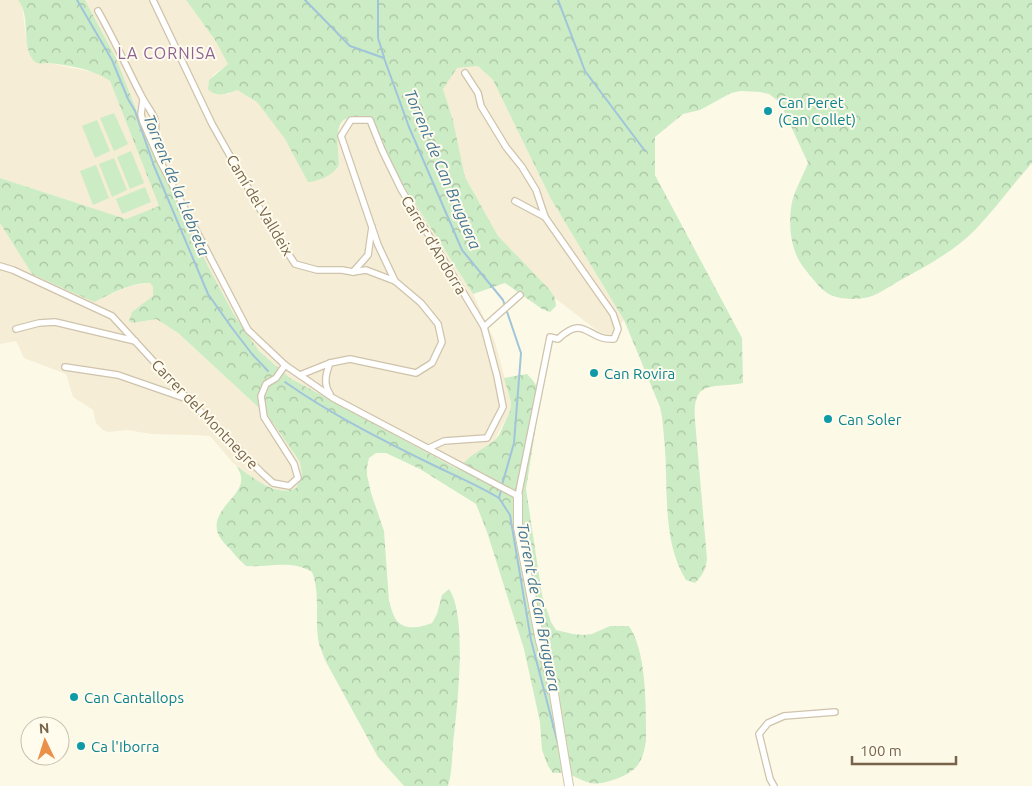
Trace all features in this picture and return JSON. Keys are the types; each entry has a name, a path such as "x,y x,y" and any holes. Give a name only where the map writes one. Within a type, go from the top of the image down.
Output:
{"street":[{"name":"Camí del Valldeix","path":"153,0 212,124 264,216 296,264 317,270 354,272 366,270 394,281 421,303 438,324 442,342 432,363 416,373 350,358 330,363 300,375"},
{"path":"98,11 143,100 151,110 156,127 153,143"},
{"path":"465,73 478,93 481,106 536,190 545,217 613,314 618,329 614,339 603,340 580,327 569,329 558,339 550,337 518,496 520,536 540,641 553,688 569,786"},
{"path":"143,100 141,114 160,161 248,330 285,365 332,398 518,496"},
{"name":"Carrer d'Andorra","path":"394,281 378,245 341,136 351,120 370,120 401,189 484,328 497,376 502,408 487,438 444,440 429,448"},
{"path":"516,201 545,217"},
{"name":"Carrer d'Andorra","path":"354,272 368,255 372,225"},
{"name":"Carrer del Montnegre","path":"0,266 13,270 112,316 190,400 262,473 273,482 289,486 298,478 294,464 264,417 261,396 266,384 276,378 285,365"},
{"path":"484,328 520,295"},
{"path":"16,329 39,323 55,322 135,340"},
{"path":"330,363 326,375 327,390 332,398"},
{"path":"65,367 118,375 190,400"},
{"path":"774,786 770,779 759,734 768,723 784,716 835,712"}],"shaded area":[{"path":"0,0 18,0 22,4 26,38 33,60 93,72 110,81 159,206 126,219 0,178"},
{"path":"85,0 186,0 215,40 228,64 213,75 208,84 215,94 229,94 237,90 257,102 285,139 309,182 322,179 334,171 339,164 337,133 344,121 347,118 370,117 393,169 473,294 495,342 511,402 510,411 494,441 471,456 457,469 290,378 259,351 233,313 209,268 154,155 116,58"},
{"path":"478,66 493,80 551,199 624,320 611,335 599,332 555,298 550,290 505,244 498,236 465,177 453,120 443,89 456,68"},
{"path":"0,223 32,274 112,294 127,287 150,283 153,287 153,296 133,323 156,319 171,327 269,417 300,462 302,476 296,488 292,490 277,490 259,482 233,463 210,436 151,434 128,430 108,432 103,430 96,423 93,410 73,397 66,374 24,358 16,341 0,344"}],"green space":[{"path":"18,0 85,0 116,58 154,155 233,313 259,351 290,378 457,469 471,456 494,441 499,435 510,411 511,402 504,378 527,374 532,380 538,389 540,400 526,489 542,595 551,622 556,630 583,635 592,634 610,626 629,626 635,637 644,681 646,741 640,762 627,774 603,783 590,783 568,774 553,773 542,750 540,722 524,649 487,532 476,504 420,469 386,453 376,453 369,458 367,475 384,531 389,601 394,617 401,624 409,627 419,627 432,623 437,614 442,595 449,589 455,602 458,620 460,664 452,765 448,786 404,786 378,757 325,660 319,644 317,599 312,572 304,568 288,565 246,566 224,543 217,530 217,521 221,513 241,483 241,475 236,466 264,484 280,490 296,488 302,476 300,462 269,417 178,333 156,319 133,323 129,321 132,312 153,296 153,287 150,283 128,286 94,302 32,274 0,223 0,178 126,219 159,206 110,81 96,73 80,68 35,62 27,46 24,13"},
{"path":"186,0 1032,0 1032,163 975,230 958,245 877,294 864,298 848,299 831,295 824,291 799,261 793,245 790,228 792,202 808,163 777,100 769,94 760,92 741,91 731,93 700,110 683,114 655,137 655,175 742,338 743,383 714,386 701,391 697,397 695,407 707,559 704,572 695,583 686,580 680,568 675,556 669,529 665,446 660,407 624,320 551,199 493,80 478,66 457,68 443,89 453,120 465,177 498,236 550,290 555,298 556,306 550,312 542,309 505,283 473,294 393,169 370,117 349,118 340,124 338,130 339,164 337,168 326,177 308,182 285,139 257,102 237,90 226,94 215,94 208,89 209,80 228,64 215,40"},
{"path":"114,113 128,144 114,151 100,118"},
{"path":"97,120 110,151 95,158 82,126"},
{"path":"131,151 144,183 130,189 117,157"},
{"path":"114,158 127,190 112,197 99,164"},
{"path":"96,165 109,198 93,205 80,171"},
{"path":"145,187 151,202 122,214 116,199"}],"waterway":[{"name":"Torrent de la Llebreta","path":"77,0 112,60 135,111 154,166 208,294 252,354 268,371"},
{"name":"Torrent de Can Bruguera","path":"305,0 350,46 384,58 409,127 462,250 503,300 521,353 514,443 502,485"},
{"path":"378,0 378,38 384,57"},
{"path":"558,0 585,71 645,151"},
{"name":"Torrent de la Llebreta","path":"285,382 354,425 499,498"},
{"name":"Torrent de Can Bruguera","path":"501,490 499,498 510,515 531,640 558,744"}],"place":[{"name":"Can Peret (Can Collet)","path":"768,111"},
{"name":"Can Rovira","path":"594,373"},
{"name":"Can Soler","path":"828,419"},
{"name":"Can Cantallops","path":"74,697"},
{"name":"Ca l'Iborra","path":"81,746"}],"district":[{"name":"LA CORNISA","path":"167,53"}]}
